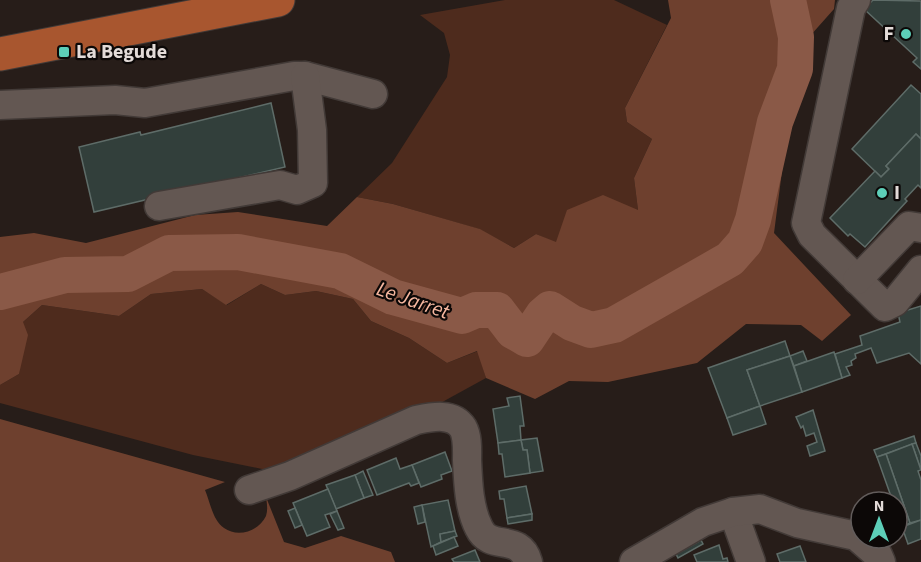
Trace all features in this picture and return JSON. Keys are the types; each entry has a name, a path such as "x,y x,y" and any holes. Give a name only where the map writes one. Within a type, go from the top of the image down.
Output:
{"main road":[{"path":"0,54 278,0"}],"street":[{"path":"856,0 851,8 806,223 812,234 885,307 895,302 921,270"},
{"path":"0,105 115,100 145,103 294,76 305,76 373,94"},
{"path":"159,206 280,185 297,190 314,183 312,130 305,76"},
{"path":"857,280 909,226 921,228"},
{"path":"249,490 290,476 416,420 436,416 452,420 463,428 472,500 480,531 490,540 521,547 528,562"},
{"path":"634,562 703,522 733,512 760,509 797,523 856,536 878,555 881,562"},
{"path":"733,512 751,562"}],"shaded area":[{"path":"505,0 614,0 667,25 625,108 627,122 652,139 634,178 638,210 556,243 536,234 514,248 479,229 393,204 357,197 392,163 447,77 450,55 444,33 420,15"},
{"path":"668,0 835,0 834,9 810,36 788,125 774,233 851,315 822,341 801,325 746,324 697,363 608,382 569,381 535,399 486,378 477,351 447,363 409,338 371,321 353,299 316,291 285,295 261,284 226,305 202,289 151,294 119,316 42,305 23,322 28,335 19,374 0,385 0,237 34,233 86,243 195,215 238,212 327,226 357,197 393,204 480,229 514,248 536,234 556,242 567,210 603,195 638,210 634,178 652,139 627,122 625,108 671,18"},
{"path":"261,284 285,295 316,291 353,299 371,321 409,338 447,363 478,351 486,378 435,406 267,470 193,455 0,403 0,385 19,374 23,322 42,305 119,316 151,294 202,289 227,305"},
{"path":"0,419 225,482 205,490 217,521 230,531 242,533 258,526 267,514 266,497 284,542 305,548 341,536 391,552 395,562 0,562"}],"building":[{"name":"F","path":"873,0 921,1 921,69 913,62 917,58 864,9"},
{"path":"911,85 921,94 921,139 916,134 886,166 889,169 881,177 852,149"},
{"path":"271,103 285,167 94,212 79,147 140,132 141,135"},
{"name":"I","path":"916,134 921,139 921,188 918,185 905,199 907,201 865,247 850,234 848,236 830,218 875,171 881,177 889,169 886,166"},
{"path":"921,306 921,364 909,353 877,363 871,348 855,354 856,358 851,361 852,365 846,367 850,375 842,378 835,354 862,345 860,336 900,322 898,313"},
{"path":"785,341 790,356 747,370 760,406 727,418 708,368"},
{"path":"803,351 807,361 794,366 790,356"},
{"path":"834,352 842,378 802,392 794,366"},
{"path":"790,356 802,392 760,406 747,370"},
{"path":"520,396 524,426 520,426 521,440 498,443 493,409 509,406 507,398"},
{"path":"760,406 766,424 733,435 727,418"},
{"path":"813,410 825,451 810,456 807,446 817,442 814,433 806,436 803,426 801,428 796,417"},
{"path":"914,436 916,443 877,457 874,450"},
{"path":"537,438 543,471 530,473 527,450 523,450 521,440"},
{"path":"521,440 523,450 527,450 530,473 505,477 498,443"},
{"path":"916,443 921,456 921,470 912,444"},
{"path":"912,444 921,470 918,471 921,480 921,520 910,523 909,490 899,490 886,454"},
{"path":"445,452 452,471 441,475 442,479 421,487 412,465"},
{"path":"886,454 899,490 889,490 877,457"},
{"path":"396,458 400,469 412,465 419,483 411,486 409,483 377,495 367,470"},
{"path":"363,471 373,495 364,498 355,475"},
{"path":"355,475 364,498 336,509 326,485"},
{"path":"526,486 532,514 507,518 504,499 500,499 499,491"},
{"path":"328,489 337,511 325,515 330,527 307,536 293,503"},
{"path":"448,500 455,531 440,534 441,542 431,547 422,505"},
{"path":"422,505 425,522 418,524 414,507"},
{"path":"295,508 302,525 295,528 288,511"},
{"path":"337,511 344,528 338,530 330,514"},
{"path":"532,514 532,520 508,524 507,518"},
{"path":"921,520 921,539 909,544 909,524"},
{"path":"455,531 457,536 441,542 440,534"},
{"path":"454,537 458,546 436,555 433,546"},
{"path":"701,540 703,544 678,558 676,554"},
{"path":"719,545 723,559 727,558 728,562 697,562 694,555"},
{"path":"800,546 806,562 780,562 777,554"},
{"path":"475,550 480,562 454,562 452,559"}],"waterway":[{"name":"Le Jarret","path":"0,292 65,275 128,274 169,253 238,252 340,271 393,297 462,316 476,310 497,310 513,331 527,339 543,315 550,309 572,323 591,330 614,325 730,259 745,242 753,220 775,122 795,69 796,37 788,0"}],"place":[{"name":"F","path":"906,34"},
{"name":"La Begude","path":"64,52"},
{"name":"I","path":"882,193"}]}
